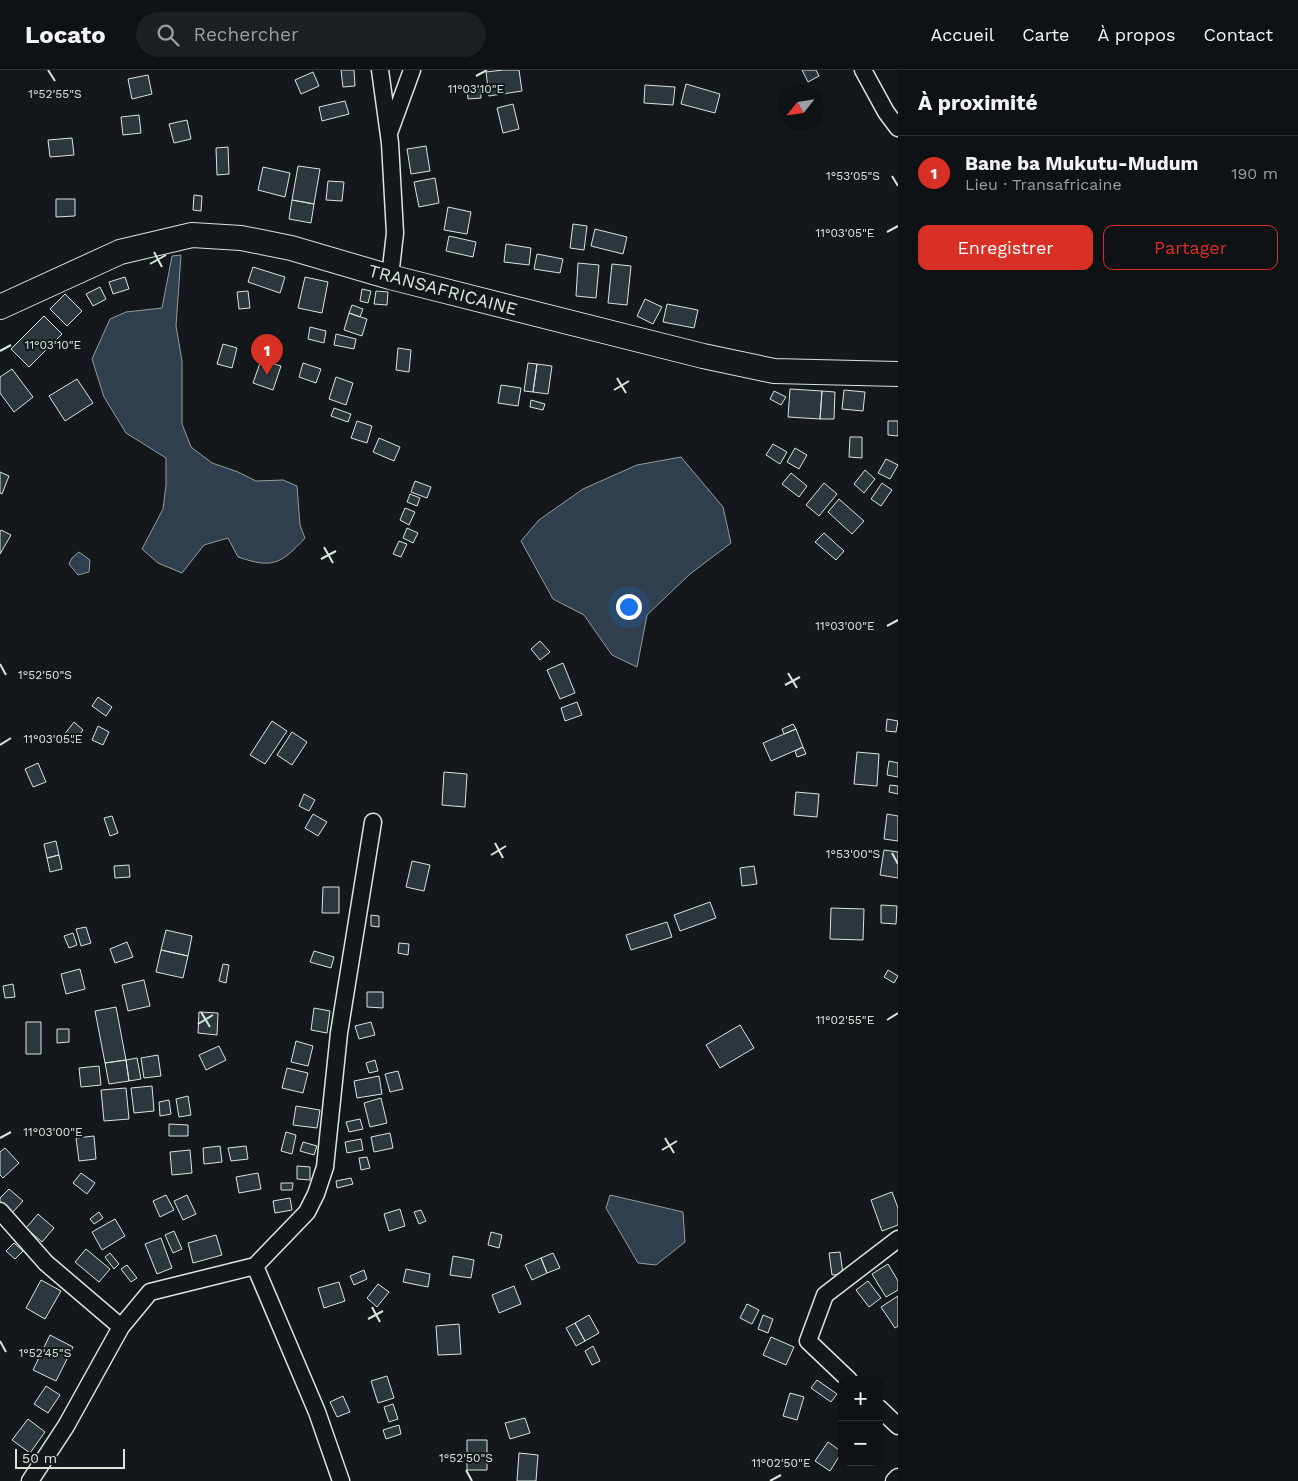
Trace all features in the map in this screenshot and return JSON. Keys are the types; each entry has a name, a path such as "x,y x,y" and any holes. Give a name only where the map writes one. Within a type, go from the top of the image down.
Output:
{"highway":[{"name":"TRANSAFRICAINE","path":"0,307 120,252 192,235 241,238 291,248 390,277 703,356 774,371 898,374"}],"street":[{"path":"380,70 390,143 395,233 390,277"},
{"path":"388,136 412,70"},
{"path":"863,70 886,112 898,128"},
{"path":"30,1481 66,1426 121,1327 150,1292 255,1266 307,1212 316,1194 324,1167 339,1033 373,822"},
{"path":"0,1211 46,1264 121,1327"},
{"path":"845,1376 808,1341 825,1295 898,1240"},
{"path":"255,1266 317,1412 340,1481"},
{"path":"883,1412 898,1426"},
{"path":"894,1481 898,1477"}],"water":[{"path":"181,255 176,326 182,361 182,424 191,447 212,463 238,472 256,481 283,480 297,486 300,525 305,538 289,554 276,562 260,563 238,557 228,538 204,545 182,573 158,563 142,549 163,509 166,485 166,458 126,433 104,397 92,359 110,319 126,312 162,308 172,256"},
{"path":"681,457 723,507 731,543 690,574 647,615 637,667 612,655 584,615 553,599 521,541 539,520 583,489 637,465"},
{"path":"79,552 90,560 89,572 78,575 69,564 72,558"},
{"path":"610,1195 683,1212 685,1242 656,1265 638,1263 606,1208"}],"building":[{"path":"341,70 354,70 355,86 343,87"},
{"path":"519,70 522,91 489,96 486,72"},
{"path":"802,70 816,70 819,76 808,82"},
{"path":"313,72 319,86 301,94 295,80"},
{"path":"148,75 152,94 132,99 128,79"},
{"path":"686,84 720,94 715,113 681,104"},
{"path":"645,85 675,87 673,105 644,103"},
{"path":"481,89 481,98 468,99 467,90"},
{"path":"345,101 349,114 322,121 319,107"},
{"path":"513,104 519,129 503,133 497,108"},
{"path":"139,115 141,133 123,135 121,117"},
{"path":"187,120 191,139 174,143 169,124"},
{"path":"72,138 74,155 50,157 48,140"},
{"path":"426,146 430,171 411,174 407,149"},
{"path":"228,147 229,174 217,175 216,148"},
{"path":"298,166 320,169 314,204 292,200"},
{"path":"263,167 290,173 285,197 258,190"},
{"path":"435,178 439,203 419,207 414,182"},
{"path":"328,181 344,182 342,201 326,200"},
{"path":"194,195 202,196 201,211 193,210"},
{"path":"56,199 75,199 75,216 56,217"},
{"path":"292,200 314,204 311,223 289,219"},
{"path":"448,207 471,212 467,234 444,230"},
{"path":"573,224 587,226 584,250 570,248"},
{"path":"595,229 627,237 623,254 591,246"},
{"path":"449,236 476,242 473,257 446,251"},
{"path":"506,244 531,248 529,265 504,262"},
{"path":"537,254 563,259 560,273 534,269"},
{"path":"578,263 599,265 596,298 576,296"},
{"path":"612,264 631,266 627,305 608,303"},
{"path":"253,267 285,277 280,293 248,282"},
{"path":"125,277 129,289 113,294 109,282"},
{"path":"305,277 328,282 322,313 298,308"},
{"path":"100,287 106,299 93,306 86,294"},
{"path":"362,289 371,291 368,303 360,301"},
{"path":"248,291 250,308 239,309 237,292"},
{"path":"376,291 388,292 387,305 374,304"},
{"path":"65,294 82,311 67,326 50,309"},
{"path":"645,299 662,307 653,324 637,316"},
{"path":"667,304 698,310 694,328 663,322"},
{"path":"352,305 363,309 360,317 349,313"},
{"path":"349,313 367,319 362,336 344,330"},
{"path":"44,316 62,334 29,367 11,349"},
{"path":"310,327 326,331 324,343 308,339"},
{"path":"336,334 356,339 354,349 334,345"},
{"path":"223,344 237,348 232,368 217,364"},
{"path":"398,348 411,350 409,372 396,370"},
{"path":"261,360 281,366 273,390 253,383"},
{"path":"303,363 321,369 316,383 299,377"},
{"path":"528,363 537,364 533,392 524,391"},
{"path":"537,364 552,366 548,394 533,392"},
{"path":"12,369 33,397 14,412 0,393 0,377"},
{"path":"336,377 353,383 346,405 329,399"},
{"path":"77,379 93,403 65,421 49,396"},
{"path":"501,385 521,388 518,406 498,403"},
{"path":"790,389 822,391 820,419 788,417"},
{"path":"844,390 865,392 863,411 842,409"},
{"path":"774,391 786,397 781,405 770,399"},
{"path":"822,391 835,392 834,419 820,419"},
{"path":"531,400 545,404 543,410 530,407"},
{"path":"334,408 351,414 348,422 331,416"},
{"path":"357,421 372,426 367,443 351,438"},
{"path":"888,421 898,421 898,436 888,435"},
{"path":"850,437 862,437 862,458 849,457"},
{"path":"379,438 400,447 394,461 373,452"},
{"path":"773,444 787,452 780,464 766,455"},
{"path":"795,448 807,455 799,469 787,462"},
{"path":"886,459 898,465 890,479 878,473"},
{"path":"865,470 875,479 864,493 854,484"},
{"path":"0,472 9,476 2,494 0,493"},
{"path":"791,473 807,486 799,497 782,484"},
{"path":"415,481 431,487 427,498 411,492"},
{"path":"824,483 837,494 819,516 806,505"},
{"path":"882,483 892,490 881,506 871,499"},
{"path":"410,494 420,498 417,506 407,502"},
{"path":"839,499 864,521 852,534 828,512"},
{"path":"405,508 415,512 409,525 400,520"},
{"path":"407,528 418,533 413,543 403,538"},
{"path":"1,530 11,535 0,554 0,532"},
{"path":"824,533 844,551 836,560 815,542"},
{"path":"399,541 407,544 401,557 393,554"},
{"path":"540,641 550,652 540,660 531,649"},
{"path":"563,663 575,693 560,699 547,670"},
{"path":"98,697 112,707 106,716 92,706"},
{"path":"577,702 582,715 565,721 561,708"},
{"path":"887,719 898,721 896,732 886,731"},
{"path":"272,721 287,731 265,764 250,755"},
{"path":"74,722 83,730 73,743 64,735"},
{"path":"793,724 796,729 784,734 782,729"},
{"path":"98,726 109,732 103,745 92,740"},
{"path":"796,729 803,747 771,761 763,743"},
{"path":"292,732 307,742 292,765 277,755"},
{"path":"803,747 806,754 797,757 795,751"},
{"path":"857,752 879,754 877,786 854,784"},
{"path":"889,761 898,763 898,777 887,775"},
{"path":"38,763 46,782 33,787 25,769"},
{"path":"444,772 467,774 465,807 442,805"},
{"path":"890,785 898,786 898,794 889,792"},
{"path":"796,792 819,794 817,817 794,815"},
{"path":"304,794 315,800 309,811 299,806"},
{"path":"313,814 327,822 318,836 305,828"},
{"path":"887,814 898,816 898,841 884,839"},
{"path":"112,816 118,833 110,836 104,818"},
{"path":"56,841 59,855 47,858 44,844"},
{"path":"884,850 898,852 898,878 880,875"},
{"path":"59,855 62,869 50,872 47,858"},
{"path":"412,861 430,865 424,891 406,887"},
{"path":"129,865 130,877 115,878 114,866"},
{"path":"754,866 757,884 742,886 740,868"},
{"path":"323,887 339,887 339,913 322,913"},
{"path":"710,902 716,918 680,931 674,915"},
{"path":"881,905 897,906 896,924 881,923"},
{"path":"831,908 864,909 863,940 830,939"},
{"path":"371,915 379,916 379,927 371,926"},
{"path":"667,922 672,937 631,950 626,935"},
{"path":"86,927 91,943 81,946 76,929"},
{"path":"166,930 192,936 188,956 161,950"},
{"path":"73,933 77,945 69,948 64,936"},
{"path":"127,942 133,957 115,963 110,949"},
{"path":"399,943 409,944 408,955 398,953"},
{"path":"161,950 188,956 183,978 156,972"},
{"path":"314,951 334,957 331,968 310,962"},
{"path":"223,964 229,965 226,983 219,981"},
{"path":"80,969 85,989 66,994 61,974"},
{"path":"888,970 898,976 894,983 884,977"},
{"path":"144,980 150,1006 128,1011 122,985"},
{"path":"13,984 15,997 5,998 3,986"},
{"path":"367,992 383,992 383,1008 367,1007"},
{"path":"116,1007 126,1060 105,1063 95,1011"},
{"path":"314,1008 330,1011 327,1033 311,1030"},
{"path":"199,1012 218,1013 217,1035 198,1033"},
{"path":"26,1022 41,1022 41,1054 26,1054"},
{"path":"371,1022 375,1035 359,1039 355,1026"},
{"path":"740,1025 754,1048 720,1068 706,1045"},
{"path":"57,1029 69,1029 69,1042 57,1043"},
{"path":"296,1041 313,1046 308,1066 291,1062"},
{"path":"219,1046 226,1060 206,1070 199,1055"},
{"path":"158,1055 161,1076 144,1078 141,1058"},
{"path":"137,1058 141,1079 129,1081 126,1060"},
{"path":"126,1060 129,1081 109,1084 105,1063"},
{"path":"375,1060 378,1071 369,1073 366,1063"},
{"path":"99,1066 101,1085 81,1087 79,1068"},
{"path":"287,1068 308,1073 303,1093 282,1088"},
{"path":"398,1071 403,1089 390,1092 385,1074"},
{"path":"379,1076 382,1094 357,1098 354,1081"},
{"path":"152,1086 154,1111 134,1113 131,1088"},
{"path":"126,1088 129,1119 104,1121 101,1090"},
{"path":"188,1096 191,1115 179,1117 176,1099"},
{"path":"381,1098 387,1123 370,1127 364,1103"},
{"path":"169,1100 171,1114 160,1116 159,1102"},
{"path":"296,1106 320,1110 317,1128 293,1125"},
{"path":"360,1119 363,1129 349,1132 346,1122"},
{"path":"169,1124 188,1125 188,1136 169,1136"},
{"path":"286,1132 296,1135 292,1154 281,1151"},
{"path":"390,1133 393,1148 374,1152 371,1137"},
{"path":"94,1136 96,1159 79,1161 76,1138"},
{"path":"361,1139 363,1150 347,1153 345,1142"},
{"path":"303,1142 317,1146 314,1155 300,1151"},
{"path":"220,1146 222,1162 204,1164 203,1148"},
{"path":"246,1146 248,1159 231,1161 228,1148"},
{"path":"5,1148 19,1163 3,1178 0,1175 0,1152"},
{"path":"190,1150 192,1173 172,1175 170,1152"},
{"path":"367,1157 370,1168 361,1170 359,1158"},
{"path":"297,1166 310,1167 310,1180 297,1179"},
{"path":"81,1173 95,1183 87,1194 73,1183"},
{"path":"258,1173 261,1189 239,1193 236,1177"},
{"path":"351,1178 353,1184 337,1188 336,1181"},
{"path":"281,1183 293,1183 292,1190 281,1190"},
{"path":"9,1189 23,1201 11,1214 0,1203 0,1198"},
{"path":"892,1192 898,1208 898,1225 882,1231 871,1200"},
{"path":"166,1195 174,1210 160,1217 153,1201"},
{"path":"187,1195 196,1214 183,1220 174,1201"},
{"path":"290,1198 292,1210 275,1213 273,1201"},
{"path":"400,1209 405,1226 389,1231 384,1214"},
{"path":"421,1210 426,1221 419,1224 414,1212"},
{"path":"99,1212 103,1218 94,1224 90,1219"},
{"path":"38,1214 54,1228 42,1242 26,1228"},
{"path":"115,1219 125,1236 102,1250 92,1232"},
{"path":"174,1231 182,1249 173,1253 165,1235"},
{"path":"491,1232 502,1235 499,1248 488,1245"},
{"path":"216,1235 222,1255 193,1263 188,1243"},
{"path":"161,1238 172,1268 157,1274 145,1244"},
{"path":"14,1243 23,1251 15,1259 6,1251"},
{"path":"86,1249 110,1269 99,1282 75,1262"},
{"path":"840,1252 843,1274 832,1275 829,1253"},
{"path":"110,1253 119,1264 114,1269 105,1257"},
{"path":"553,1253 560,1268 547,1273 541,1258"},
{"path":"453,1256 474,1260 471,1278 450,1275"},
{"path":"541,1258 547,1273 532,1280 525,1265"},
{"path":"888,1264 898,1281 898,1290 886,1297 872,1274"},
{"path":"127,1265 137,1278 131,1282 121,1269"},
{"path":"406,1269 430,1274 428,1287 403,1282"},
{"path":"364,1270 367,1279 354,1285 350,1276"},
{"path":"41,1280 61,1291 45,1319 26,1308"},
{"path":"868,1281 881,1298 869,1307 856,1290"},
{"path":"339,1282 345,1301 324,1308 318,1288"},
{"path":"378,1284 389,1292 377,1307 367,1298"},
{"path":"514,1286 521,1304 499,1313 492,1295"},
{"path":"898,1296 898,1326 895,1328 881,1307"},
{"path":"747,1304 759,1310 752,1324 740,1318"},
{"path":"589,1315 599,1333 585,1341 575,1323"},
{"path":"763,1315 773,1319 768,1333 758,1329"},
{"path":"575,1323 585,1341 576,1346 566,1328"},
{"path":"459,1324 461,1354 438,1355 436,1326"},
{"path":"50,1335 73,1347 56,1381 33,1370"},
{"path":"771,1337 794,1347 786,1365 763,1355"},
{"path":"593,1346 600,1361 592,1365 585,1351"},
{"path":"387,1376 394,1398 378,1403 371,1381"},
{"path":"817,1380 837,1394 831,1402 811,1388"},
{"path":"46,1386 60,1395 48,1413 34,1404"},
{"path":"790,1393 804,1397 797,1420 783,1416"},
{"path":"343,1396 350,1412 337,1417 330,1402"},
{"path":"393,1404 398,1419 389,1422 384,1407"},
{"path":"525,1418 530,1433 510,1439 505,1423"},
{"path":"28,1419 45,1432 30,1453 12,1440"},
{"path":"399,1425 401,1434 386,1439 383,1430"},
{"path":"467,1440 487,1440 487,1470 467,1470"},
{"path":"828,1442 838,1449 838,1458 830,1471 815,1461"},
{"path":"519,1453 538,1455 536,1481 517,1481"}],"place":[{"name":"Bane ba Mukutu-Mudum","path":"267,375"}]}
